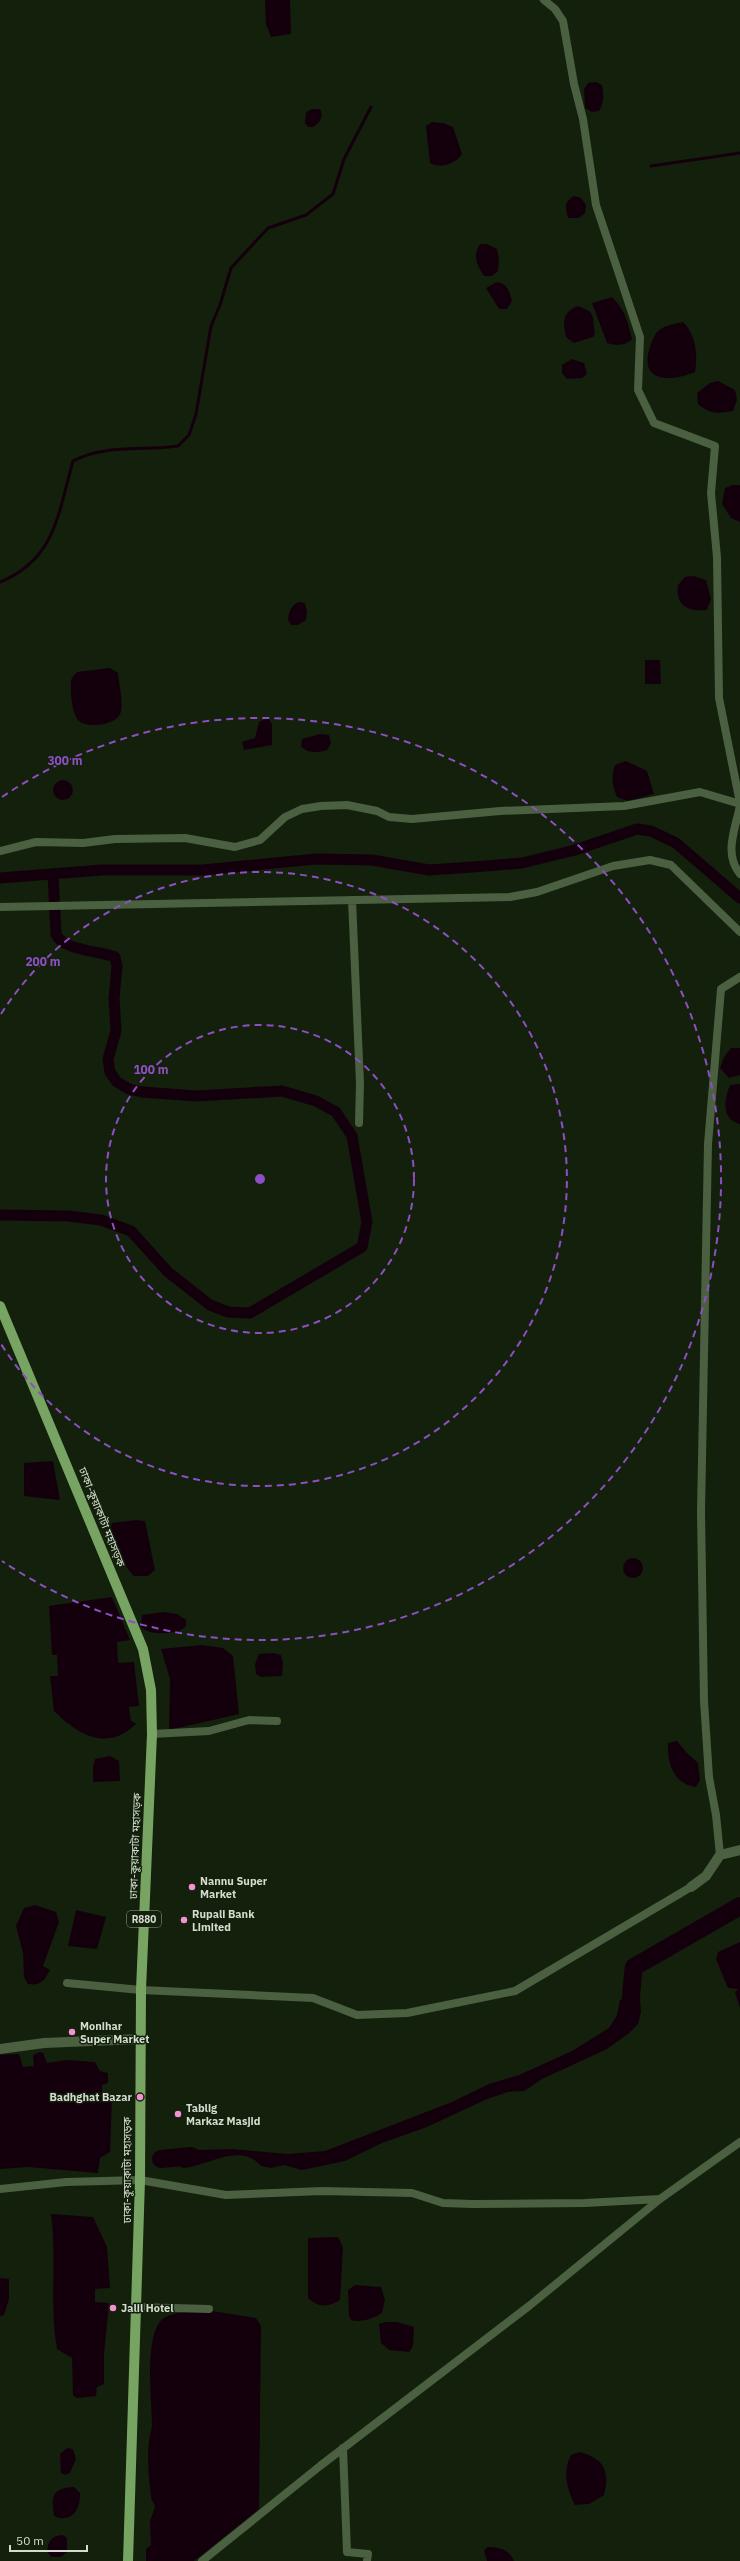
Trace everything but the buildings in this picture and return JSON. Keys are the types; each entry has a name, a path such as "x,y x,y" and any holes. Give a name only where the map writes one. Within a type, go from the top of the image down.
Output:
{"main road":[{"name":"ঢাকা-কুয়াকাটা মহাসড়ক","path":"0,1306 143,1649 151,1690 152,1734 141,1990 140,2180 137,2308 128,2561"}],"street":[{"path":"544,0 555,9 563,21 574,84 583,119 596,205 640,337 638,390 654,423 715,446 711,493 717,557 719,698 740,804 730,850 733,866 740,874"},
{"path":"0,851 36,842 83,843 116,839 185,838 214,844 242,846 260,840 285,817 302,809 321,806 347,805 406,819 500,811 624,806 700,792 740,804"},
{"path":"0,907 510,897 537,892 613,866 650,860 671,865 740,932"},
{"path":"352,900 360,1083 359,1123"},
{"path":"68,1983 141,1990 313,1998 357,2015 407,2013 515,1991 691,1888 706,1876 720,1855 710,1776 702,1638 704,1579 701,1512 708,1144 721,990 740,977"},
{"path":"152,1734 209,1731 249,1720 277,1721"},
{"path":"720,1855 740,1850"},
{"path":"0,2049 44,2043 140,2039"},
{"path":"202,2561 343,2448 529,2306 660,2199 740,2142"},
{"path":"0,2189 66,2182 140,2180 226,2195 322,2191 412,2192 443,2203 522,2205 660,2199"},
{"path":"137,2308 209,2309"},
{"path":"343,2448 346,2552 368,2554 367,2561"}],"shaded area":[{"path":"265,0 290,0 291,34 271,37 266,24"},
{"path":"596,82 602,85 603,102 599,111 592,112 585,108 584,89 588,83"},
{"path":"312,109 320,109 322,115 319,122 313,127 308,127 305,123 306,112"},
{"path":"432,122 443,123 453,127 462,154 452,163 438,166 430,163 426,126"},
{"path":"574,196 581,198 586,205 585,213 579,218 568,218 566,205 568,200"},
{"path":"480,244 487,244 497,249 499,259 498,271 492,276 484,276 476,260 476,253"},
{"path":"497,282 504,284 508,288 512,301 507,309 499,309 486,288"},
{"path":"612,297 623,312 631,333 632,339 624,344 614,345 607,343 592,303"},
{"path":"577,306 588,310 591,313 595,334 593,337 574,343 566,337 564,322 566,315"},
{"path":"683,322 691,333 695,345 695,372 688,375 671,378 656,376 648,365 648,355 654,337 657,332 663,328"},
{"path":"572,359 584,363 587,374 582,378 567,379 562,373 562,365"},
{"path":"718,381 735,390 737,400 733,411 723,413 714,412 706,410 698,404 697,393 710,383"},
{"path":"733,485 740,485 740,522 731,518 722,504 725,488"},
{"path":"694,576 706,580 711,599 707,610 689,609 681,603 679,598 678,585 685,577"},
{"path":"299,602 305,603 307,612 306,620 298,625 291,625 288,620 290,611 294,605"},
{"path":"645,660 660,660 661,684 645,684"},
{"path":"110,668 118,673 122,702 119,716 115,720 96,725 89,725 79,721 72,703 72,678 77,672"},
{"path":"268,718 272,724 272,745 244,750 242,742 255,738 259,722"},
{"path":"320,734 329,735 331,743 327,750 310,752 301,746 302,739"},
{"path":"626,761 647,771 654,794 628,801 617,797 613,781 615,765"},
{"path":"63,780 70,783 73,790 70,797 63,800 56,797 53,790 56,783"},
{"path":"731,1048 740,1048 740,1075 729,1078 720,1068 724,1057"},
{"path":"740,1084 740,1124 734,1122 727,1114 726,1096 730,1085"},
{"path":"53,1461 60,1500 24,1496 24,1463"},
{"path":"136,1520 145,1521 155,1570 148,1576 134,1576 121,1559 112,1536 112,1523"},
{"path":"633,1558 640,1561 643,1568 640,1575 633,1578 626,1575 623,1568 626,1561"},
{"path":"112,1597 130,1640 117,1642 118,1663 134,1662 139,1706 129,1707 131,1721 136,1724 125,1732 114,1737 104,1739 83,1733 63,1720 54,1711 50,1676 58,1676 57,1655 52,1655 49,1606"},
{"path":"163,1612 177,1614 186,1620 186,1626 171,1633 150,1632 141,1627 142,1615"},
{"path":"202,1645 223,1648 233,1656 239,1714 169,1730 170,1679 161,1649"},
{"path":"273,1653 281,1655 283,1663 282,1676 261,1677 256,1674 255,1664 259,1654"},
{"path":"677,1741 698,1763 700,1780 696,1787 682,1782 677,1777 670,1765 668,1743"},
{"path":"110,1756 119,1761 120,1781 93,1782 93,1767 95,1759"},
{"path":"35,1905 56,1912 59,1922 43,1966 50,1970 42,1982 28,1984 24,1977 23,1953 16,1926 24,1908"},
{"path":"76,1910 106,1917 97,1949 68,1946"},
{"path":"740,1942 740,2008 735,1992 738,1989 728,1988 716,1959 718,1952"},
{"path":"640,1997 641,2012 638,2024 628,2034 607,2049 542,2079 524,2091 508,2092 487,2099 427,2127 382,2143 345,2161 302,2170 284,2165 271,2168 261,2166 253,2159 234,2155 184,2168 178,2166 173,2161 166,2160 166,2156 173,2156 182,2150 232,2149 288,2154 325,2151 452,2102 489,2084 519,2075 572,2051 609,2028 617,2015 620,2000"},
{"path":"40,2052 43,2053 47,2063 66,2060 95,2062 100,2071 108,2073 108,2083 102,2085 102,2095 112,2098 110,2152 100,2158 98,2173 28,2167 0,2169 0,2055 19,2054 23,2067 34,2066 33,2055"},
{"path":"51,2214 93,2217 107,2247 110,2288 95,2289 95,2302 109,2303 104,2354 104,2384 97,2387 96,2396 77,2398 73,2395 72,2358 57,2349 53,2299 53,2231"},
{"path":"338,2237 343,2247 340,2300 328,2305 316,2304 308,2298 308,2238"},
{"path":"0,2278 9,2279 9,2299 4,2315 0,2316"},
{"path":"355,2285 381,2287 385,2300 382,2313 367,2320 351,2320 349,2316 348,2290"},
{"path":"212,2311 256,2318 261,2326 259,2509 194,2561 146,2561 146,2549 151,2545 150,2521 155,2507 151,2497 148,2460 152,2426 150,2369 153,2337 157,2325 169,2315 187,2312"},
{"path":"386,2322 397,2322 414,2327 413,2346 409,2352 389,2350 381,2343 379,2324"},
{"path":"67,2448 73,2449 76,2459 70,2473 65,2475 61,2473 60,2454"},
{"path":"580,2452 595,2458 600,2462 605,2472 606,2486 604,2495 589,2504 575,2505 568,2487 566,2474 568,2461 571,2455"},
{"path":"74,2487 80,2493 77,2510 70,2517 60,2518 54,2516 53,2498 57,2491"},
{"path":"63,2535 67,2538 67,2552 61,2557 51,2557 47,2551 51,2539 56,2536"},
{"path":"487,2547 506,2551 514,2561 487,2561 484,2551"}],"waterway":[{"path":"0,582 19,572 33,561 44,547 58,516 73,461 98,452 111,450 178,446 189,435 196,414 211,326 220,305 231,268 268,228 306,215 333,194 344,159 371,107"},
{"path":"651,166 740,153"},
{"path":"0,878 102,870 203,870 316,859 372,860 429,870 472,867 522,863 575,850 637,829 651,831 676,843 740,898"},
{"path":"0,1215 68,1216 101,1220 131,1231 168,1272 210,1305 228,1312 250,1313 362,1247 367,1222 352,1136 336,1112 316,1101 282,1091 196,1096 142,1092 129,1089 117,1082 110,1072 108,1059 116,1031 114,999 117,966 115,957 65,944 56,934 53,874"},
{"path":"626,2023 634,1967 740,1906"},
{"path":"161,2159 191,2156"}],"place":[{"name":"Nannu Super Market","path":"192,1887"},
{"name":"Rupali Bank Limited","path":"184,1920"},
{"name":"Monihar Super Market","path":"72,2032"},
{"name":"Badhghat Bazar","path":"140,2097"},
{"name":"Tablig Markaz Masjid","path":"178,2114"},
{"name":"Jalil Hotel","path":"113,2308"}]}
